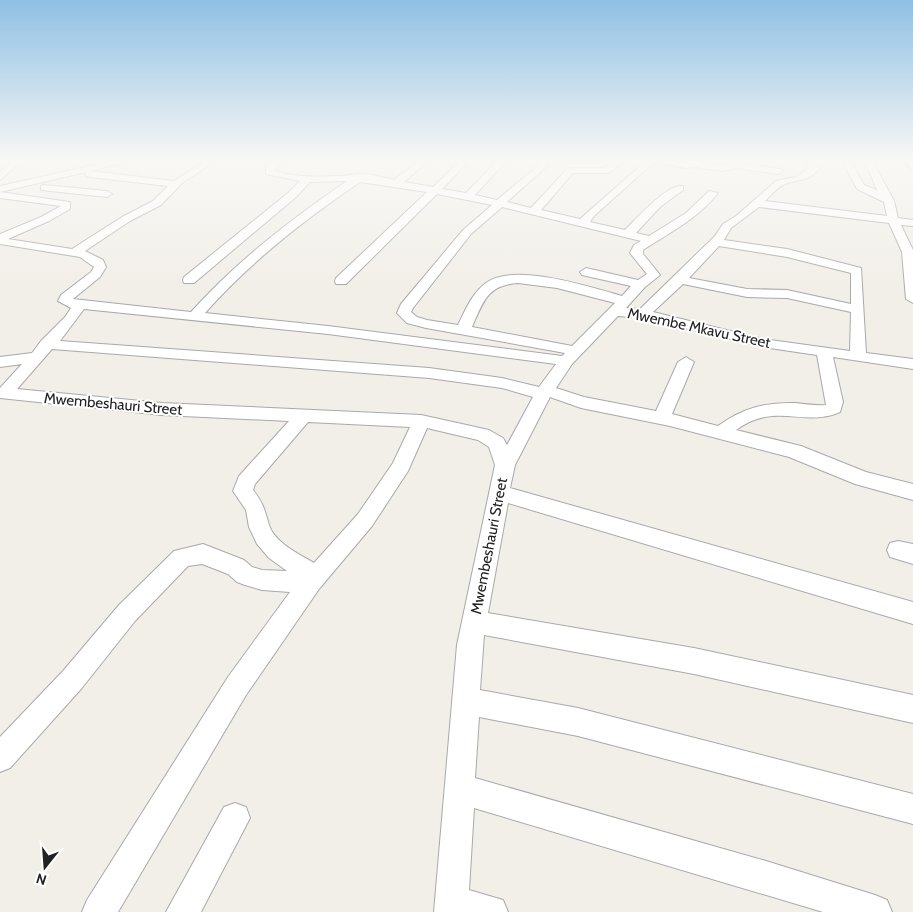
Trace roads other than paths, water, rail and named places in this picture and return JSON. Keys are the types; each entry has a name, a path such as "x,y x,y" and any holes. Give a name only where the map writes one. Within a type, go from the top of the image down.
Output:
{"street":[{"path":"0,239 66,207 66,204 61,203"},
{"path":"74,252 126,219 157,203"},
{"path":"189,280 283,203"},
{"path":"194,318 232,276 261,250 322,203"},
{"path":"341,281 421,203"},
{"path":"488,203 652,240"},
{"path":"502,203 467,232 404,310 405,315 412,320 513,338 571,356"},
{"path":"533,212 542,203"},
{"path":"583,223 602,203"},
{"path":"628,234 658,203"},
{"path":"463,330 484,293 492,284 500,281 523,280 556,284 620,306 640,284 654,275 653,271 636,253 638,248 697,210 704,203"},
{"path":"643,314 680,280 727,226 755,203 913,224"},
{"path":"887,203 908,252 913,299"},
{"path":"0,239 74,252 90,257 99,263 100,267 96,274 65,299 79,305 571,356"},
{"path":"715,242 758,247 853,269 858,273 856,309 858,357"},
{"path":"586,272 640,284"},
{"path":"680,280 747,293 787,294 856,309"},
{"path":"2,393 71,319 79,305"},
{"name":"Mwembe Mkavu Street","path":"505,464 545,392 571,356 620,306 643,314 763,343 913,364"},
{"path":"46,344 429,373 477,379 545,392 581,402 722,432 794,451 882,486 913,492"},
{"path":"722,432 740,417 755,411 782,409 826,412 834,408 835,402 824,352"},
{"path":"0,362 33,358"},
{"path":"662,418 686,362"},
{"name":"Mwembeshauri Street","path":"2,393 162,409 421,421 483,434 497,443 505,464 470,645 451,908"},
{"path":"302,416 246,480 243,491 248,501 256,507 259,527 264,537 275,549 314,579"},
{"path":"99,912 237,686 314,579 366,520 401,466 421,421"},
{"path":"500,494 913,613"},
{"path":"0,758 72,680 127,613 182,558 203,554 220,559 253,578 314,579"},
{"path":"475,622 694,661 913,709"},
{"path":"466,701 578,722 913,809"},
{"path":"460,789 766,877 875,912"},
{"path":"183,912 235,818"},
{"path":"451,908 491,912"}]}
